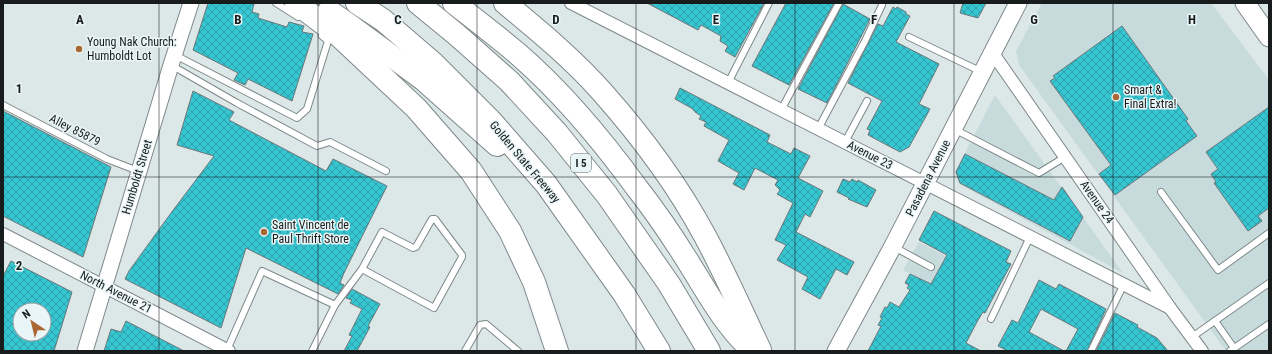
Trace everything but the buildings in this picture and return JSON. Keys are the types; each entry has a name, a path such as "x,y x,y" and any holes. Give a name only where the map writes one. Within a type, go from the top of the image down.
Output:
{"highway":[{"path":"316,3 352,27 424,80 484,135 546,184"},
{"name":"Golden State Freeway","path":"358,3 382,20 432,62 491,121 546,184 624,294 659,351"},
{"name":"I 5","path":"418,3 509,81 557,133 607,195 669,284 709,351"},
{"path":"454,3 519,55 554,89 602,141 684,255 725,321 753,351"},
{"path":"505,3 554,45 603,92 650,150 680,194 705,235 761,351"},
{"path":"300,13 338,34 416,108 471,171 510,231 534,282 557,351"}],"main road":[{"name":"Pasadena Avenue","path":"836,351 893,246 1018,3"},
{"path":"1245,3 1269,37"}],"street":[{"name":"Humboldt Street","path":"85,351 138,171 191,3"},
{"name":"Avenue 23","path":"570,3 1170,308"},
{"name":"Avenue 24","path":"992,52 1170,308 1202,351"},
{"name":"North Avenue 21","path":"3,234 228,351"}],"lane":[{"path":"276,3 300,13"},
{"path":"728,83 768,3"},
{"path":"781,110 839,3"},
{"path":"818,129 865,41 882,5"},
{"path":"172,60 297,118 307,110 328,41 318,33"},
{"path":"909,37 982,72"},
{"path":"172,60 237,103 318,146 330,142 386,171"},
{"path":"845,142 867,101"},
{"name":"Alley 85879","path":"3,105 107,159 138,171"},
{"path":"953,129 1039,173 1065,157"},
{"path":"1161,192 1218,270 1269,234"},
{"path":"312,351 335,305 362,269 382,232 413,248 416,247 433,218 435,218 462,255 434,308 362,269"},
{"path":"991,319 1030,237"},
{"path":"893,246 931,267"},
{"path":"228,351 262,271 335,305"},
{"path":"1192,337 1269,283"},
{"path":"1091,351 1124,284"},
{"path":"1215,321 1232,349 1269,324"},
{"path":"465,351 480,325 483,324 486,324 518,351"}],"shaded area":[{"path":"1042,3 1211,3 1269,80 1269,351 1226,351 1019,65 1016,51"},
{"path":"995,95 1123,273 959,184 955,172"},
{"path":"919,242 1001,283 985,313 903,270"}],"place":[{"name":"Young Nak Church: Humboldt Lot","path":"79,49"},
{"name":"Smart & Final Extra!","path":"1116,97"},
{"name":"Saint Vincent de Paul Thrift Store","path":"264,232"}]}
